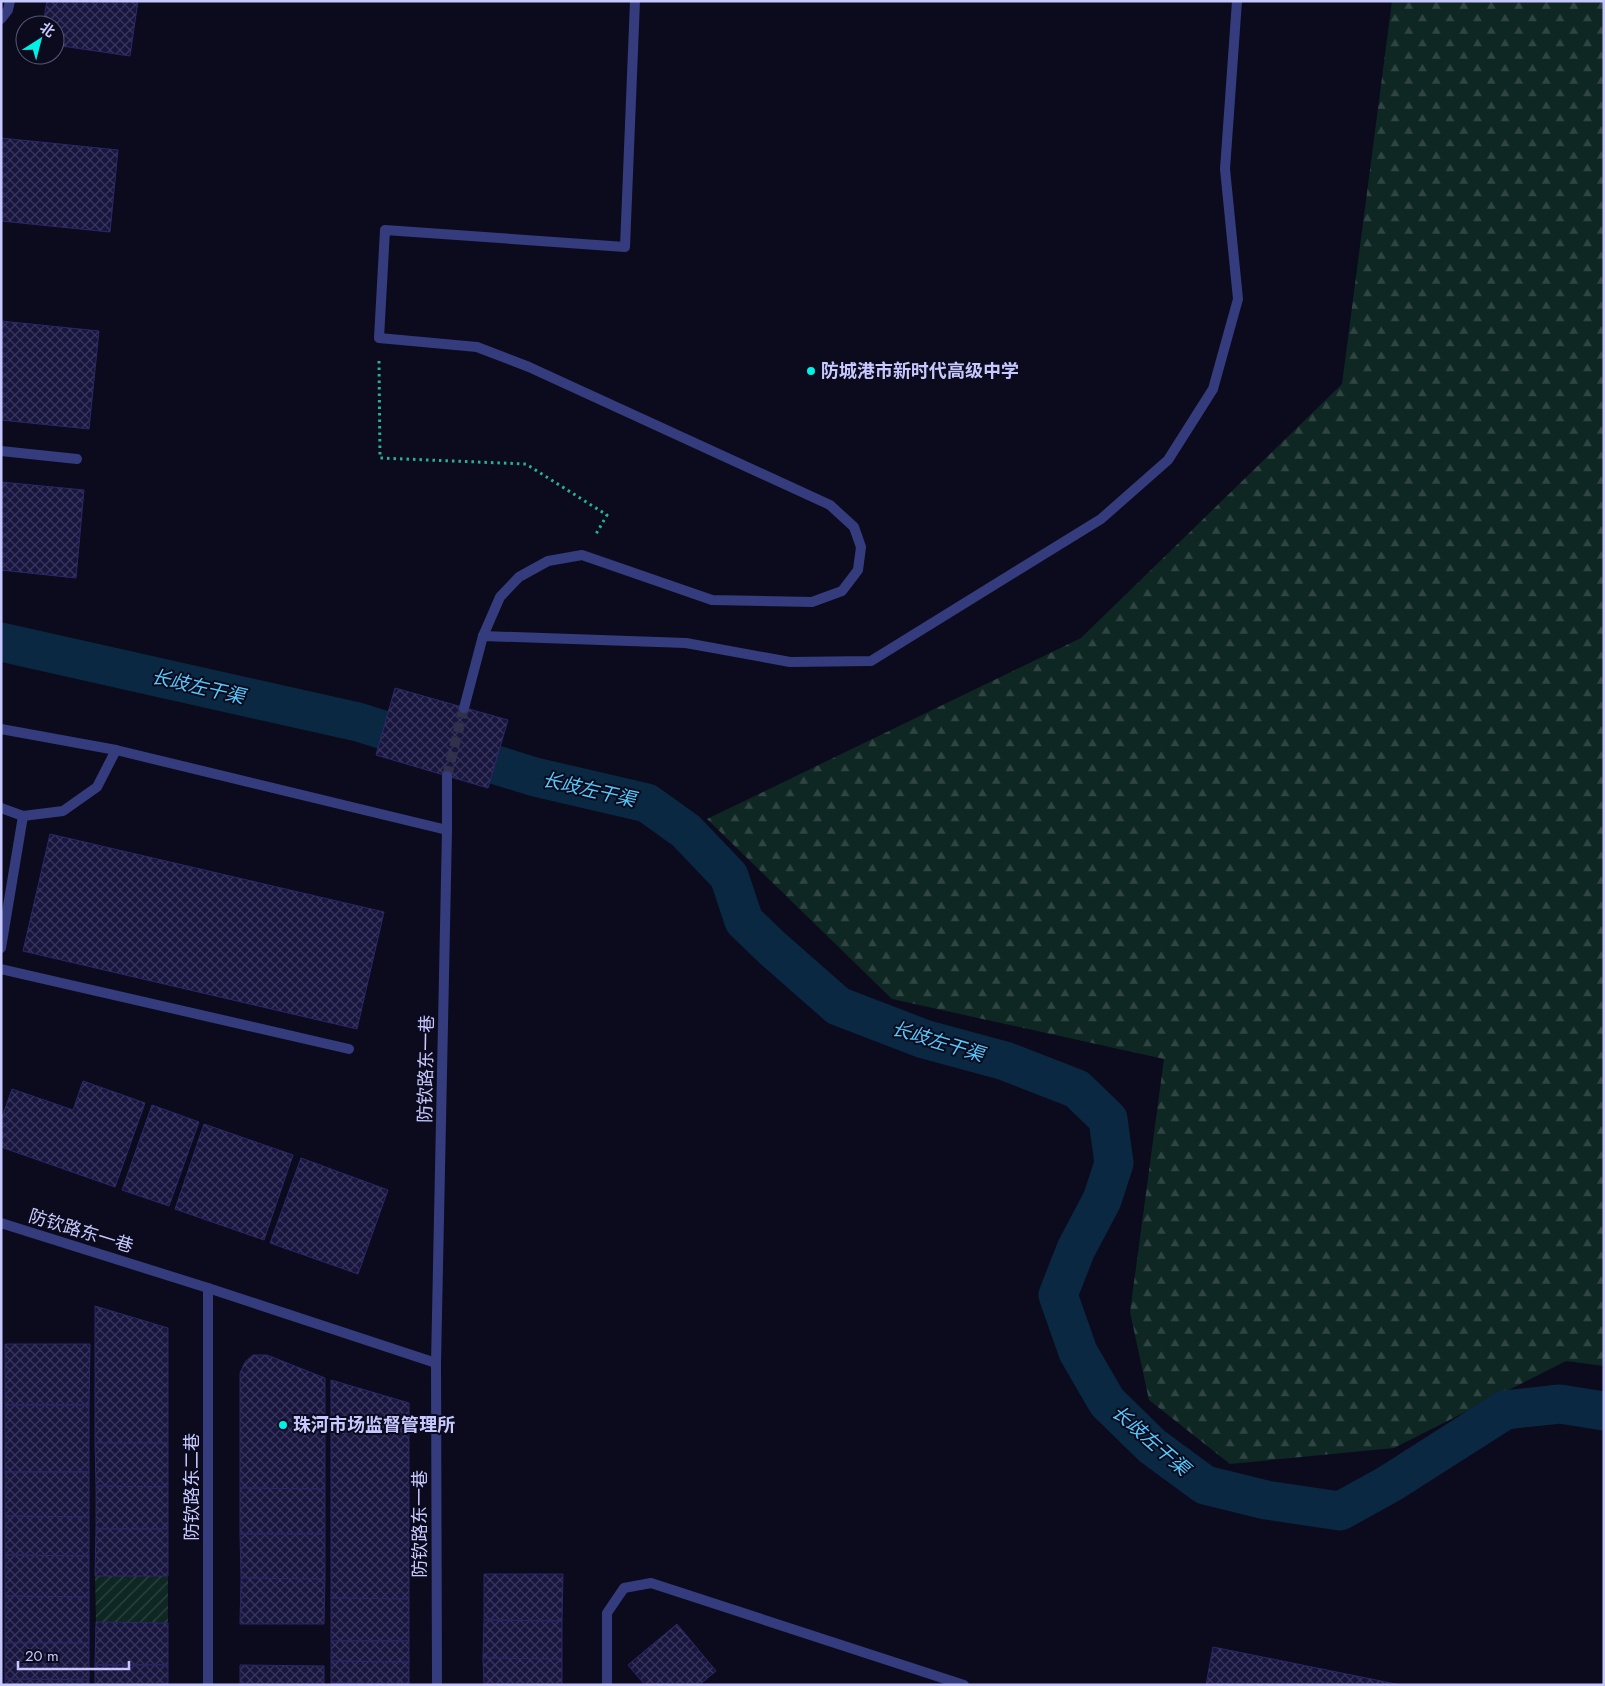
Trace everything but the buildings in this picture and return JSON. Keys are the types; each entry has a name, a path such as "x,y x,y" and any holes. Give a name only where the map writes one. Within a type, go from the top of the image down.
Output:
{"street":[{"path":"1,18 8,10 10,1"},
{"path":"464,708 483,636 500,597 519,578 548,561 582,555 712,600 812,602 842,591 858,570 861,547 854,527 830,504 529,367 477,347 379,338 385,230 625,247 635,1"},
{"path":"483,636 686,643 790,662 871,661 1101,519 1168,460 1213,390 1238,299 1225,170 1237,1"},
{"path":"1,451 77,459"},
{"path":"1,729 116,750 447,830"},
{"path":"1,808 23,816 63,811 97,787 116,750"},
{"name":"防钦路东一巷","path":"437,1685 436,1363 447,776"},
{"path":"1,948 23,816"},
{"path":"1,969 349,1050"},
{"name":"防钦路东一巷","path":"1,1223 208,1288 436,1363"},
{"name":"防钦路东二巷","path":"208,1288 208,1685"},
{"path":"607,1685 607,1613 624,1588 650,1583 964,1685"}],"path":[{"path":"379,338 380,458 526,464 607,515 582,555"}],"green space":[{"path":"1392,1 1604,1 1604,1366 1566,1361 1394,1448 1230,1464 1149,1400 1130,1312 1164,1059 892,999 707,819 1081,638 1342,384"},
{"path":"95,1576 168,1576 168,1623 96,1622"}],"waterway":[{"name":"长歧左干渠","path":"1,642 358,722 535,777 647,803 686,831 729,876 744,921 838,1006 924,1039 1005,1061 1077,1089 1108,1119 1114,1163 1102,1200 1076,1249 1058,1295 1078,1352 1107,1402 1152,1446 1205,1485 1266,1500 1340,1511 1389,1484 1505,1410 1560,1404 1604,1411"}],"tunnel":[{"path":"447,776 464,708"}],"place":[{"name":"防城港市新时代高级中学","path":"811,371"},
{"name":"珠河市场监督管理所","path":"283,1425"}]}
